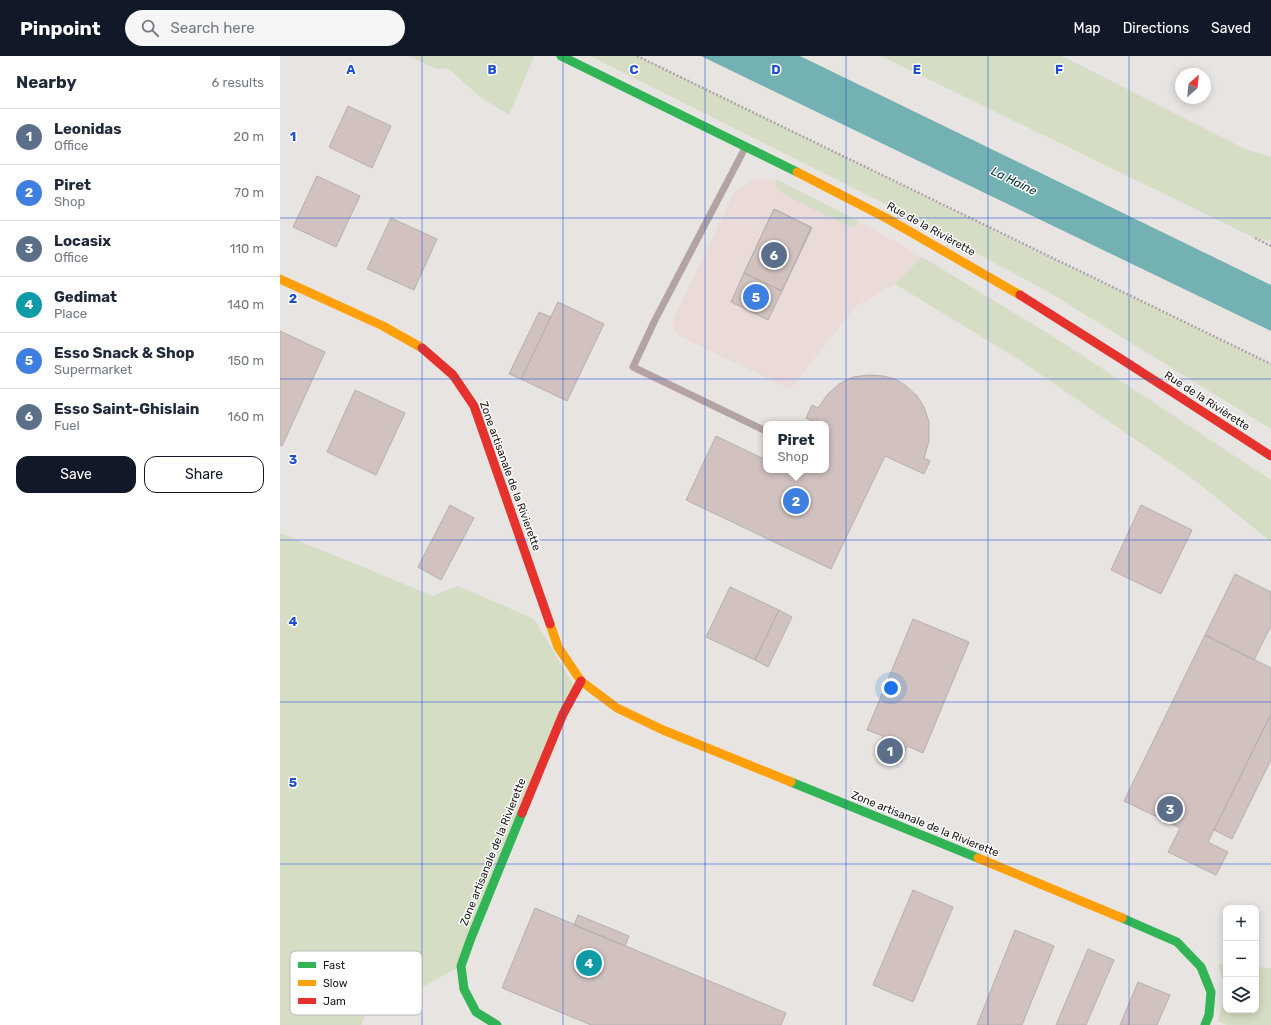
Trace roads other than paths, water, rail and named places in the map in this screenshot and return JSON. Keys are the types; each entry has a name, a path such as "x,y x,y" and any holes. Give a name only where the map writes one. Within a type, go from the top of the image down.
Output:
{"street":[{"name":"Rue de la Rivièrette","path":"561,56 746,146 887,218 1002,284 1271,456"},
{"name":"Zone artisanale de la Rivierette","path":"280,279 382,326 425,349 453,375 474,406 558,647 581,681 617,708 662,730 1081,900 1177,942 1201,967 1211,992 1209,1015 1205,1025"},
{"name":"Zone artisanale de la Rivierette","path":"497,1025 476,1012 464,989 461,966 470,938 563,714 581,681"}],"lane":[{"path":"746,146 633,367 763,430"}],"water":[{"name":"La Haine","path":"701,56 800,56 1271,285 1271,331"}],"place":[{"name":"Esso Saint-Ghislain","path":"774,255"},
{"name":"Esso Snack & Shop","path":"756,297"},
{"name":"Piret","path":"796,501"},
{"name":"Leonidas","path":"890,751"},
{"name":"Locasix","path":"1170,809"},
{"name":"Gedimat","path":"589,963"}]}
